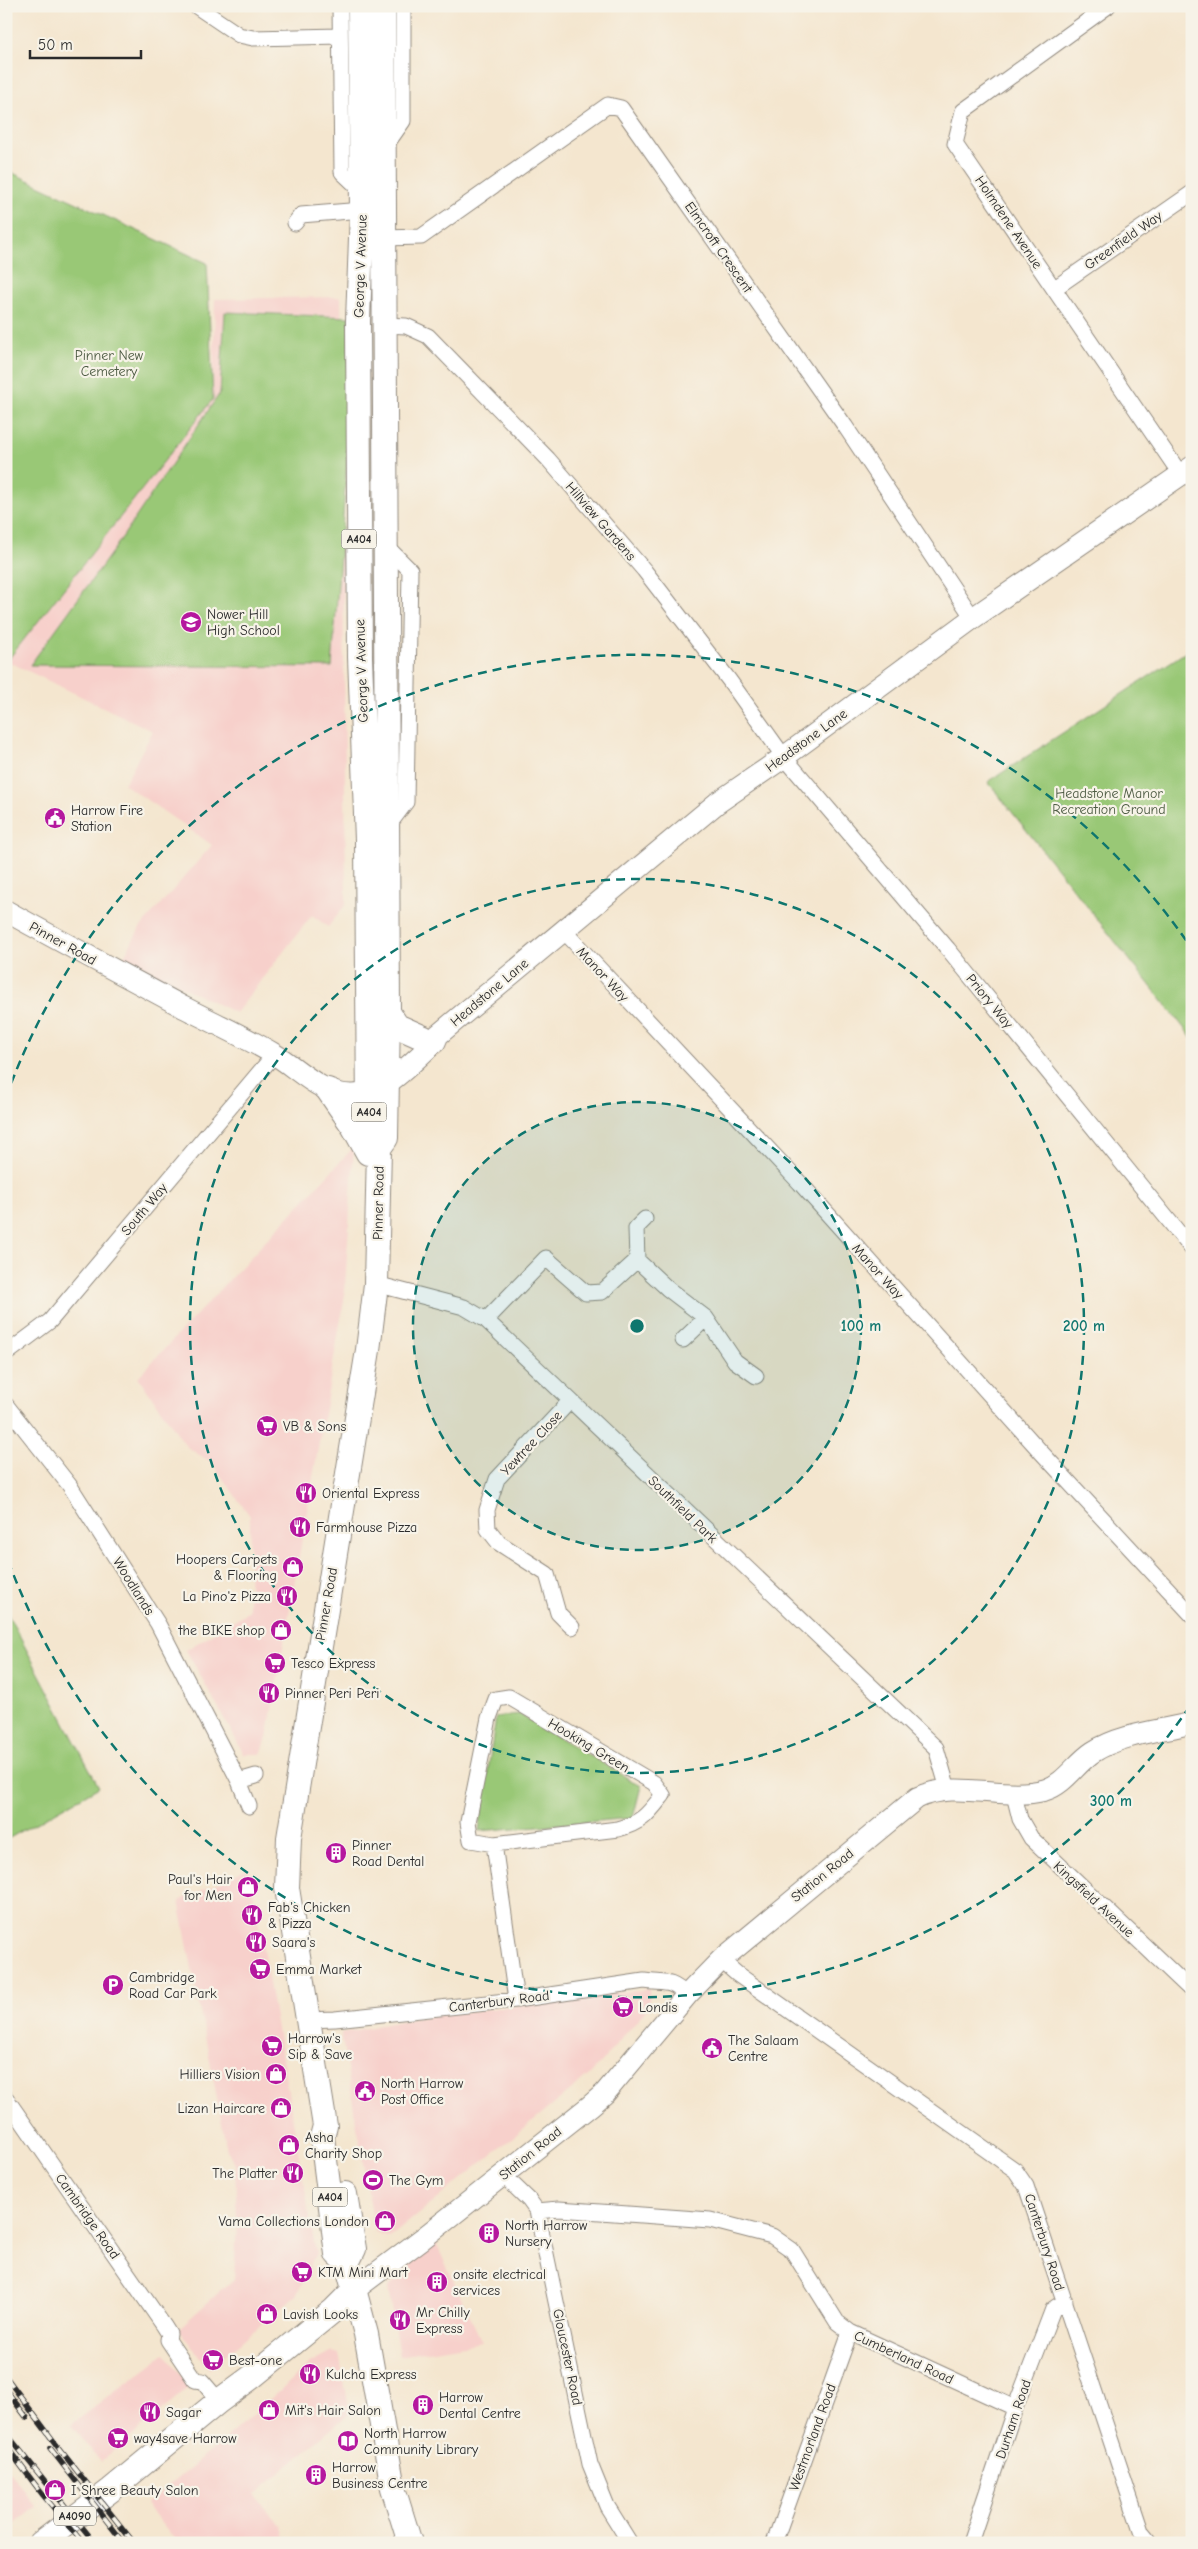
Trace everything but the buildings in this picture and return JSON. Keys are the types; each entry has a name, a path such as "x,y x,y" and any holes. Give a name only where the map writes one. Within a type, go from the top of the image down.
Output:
{"main road":[{"name":"George V Avenue","path":"360,6 361,200 358,321 360,657 378,1077"},
{"name":"George V Avenue","path":"378,1077 388,1012 383,6"},
{"path":"360,657 386,645"},
{"path":"388,1012 397,1026 431,1036"},
{"name":"Pinner Road","path":"378,1077 386,1138 379,1158 376,1284 358,1414 313,1680 289,1838 287,1888 325,2126 322,2137 337,2254 347,2263 368,2342 393,2488 410,2543"},
{"path":"320,1085 379,1158"},
{"name":"Station Road","path":"41,2543 111,2490 334,2310 354,2290"}],"street":[{"path":"196,6 239,35 253,38 340,36"},
{"path":"295,223 301,215 361,200 342,172 340,6"},
{"path":"384,149 403,121 403,6"},
{"name":"Holmdene Avenue","path":"1108,6 963,111 956,144 1055,288 1187,471"},
{"name":"Elmcroft Crescent","path":"384,238 421,237 608,105 621,108 846,426 973,618"},
{"name":"Greenfield Way","path":"1055,288 1192,192"},
{"name":"Hillview Gardens","path":"385,325 406,326 428,336 548,459 644,570 729,680 784,757"},
{"name":"Headstone Lane","path":"378,1077 563,930 717,803 784,757 973,618 1187,471"},
{"path":"386,546 410,570 406,802 386,829"},
{"name":"Priory Way","path":"784,757 948,949 1192,1249"},
{"name":"Pinner Road","path":"6,911 75,950 274,1055 320,1085"},
{"name":"Manor Way","path":"563,930 800,1183 1034,1445 1192,1615"},
{"name":"South Way","path":"6,1354 50,1321 274,1055"},
{"path":"320,1085 322,1077 349,1081 378,1077"},
{"path":"645,1220 636,1228 637,1260 668,1289 706,1318 735,1360 756,1376"},
{"path":"486,1320 546,1258 586,1293 602,1292 637,1260"},
{"name":"Southfield Park","path":"376,1284 464,1307 486,1320 936,1748 948,1790"},
{"path":"683,1340 706,1318"},
{"name":"Yewtree Close","path":"570,1401 497,1479 487,1510 488,1529 499,1543 546,1574 558,1613 572,1627"},
{"name":"Woodlands","path":"6,1405 70,1486 158,1624 239,1781 249,1806"},
{"name":"Hooking Green","path":"509,1697 654,1784 663,1794 650,1812 636,1825 618,1829 494,1844 471,1840 468,1822 489,1718 496,1699 509,1697"},
{"name":"Station Road","path":"354,2290 419,2242 605,2092 687,1995 721,1960 917,1798 932,1790 1014,1795 1046,1790 1057,1784 1092,1752 1110,1743 1192,1723"},
{"path":"239,1781 256,1776"},
{"name":"Kingsfield Avenue","path":"1014,1795 1020,1819 1031,1838 1192,1991"},
{"path":"494,1844 516,2000"},
{"name":"Canterbury Road","path":"721,1960 737,1974 1016,2170 1026,2186 1141,2531 1151,2543"},
{"name":"Canterbury Road","path":"307,2020 335,2019 516,2000 644,1981 665,1981 674,1984 687,1995"},
{"name":"Cambridge Road","path":"6,2098 169,2334 168,2340 195,2380 202,2381 219,2401"},
{"name":"Gloucester Road","path":"503,2175 530,2200 537,2211 590,2464 607,2506 630,2543"},
{"name":"Cumberland Road","path":"537,2211 559,2208 710,2220 772,2236 792,2250 837,2322 850,2332 1016,2408"},
{"name":"Durham Road","path":"970,2543 1016,2408 1053,2309 1065,2301"},
{"name":"Westmorland Road","path":"774,2543 850,2332"}],"shaded area":[{"name":"Nower Hill High School","path":"341,297 346,904 328,927 312,915 236,1013 123,958 140,928 212,845 124,784 153,731 7,661 213,391 215,299"},
{"path":"354,1147 344,1301 267,1738 261,1754 244,1754 186,1650 249,1611 250,1516 211,1462 187,1447 138,1377"},
{"path":"249,1868 316,2253 296,2295 209,2369 178,2329 234,2279 237,2223 235,2164 227,2150 179,1901"},
{"path":"649,1989 649,2006 593,2072 390,2237 375,2232 341,2033 417,2018"},
{"path":"435,2241 482,2342 399,2356 388,2288"},
{"path":"332,2352 339,2354 350,2413 255,2494 282,2527 286,2543 178,2543 146,2504 216,2447 311,2363"},
{"path":"165,2354 190,2386 101,2462 71,2425"},
{"path":"6,2468 37,2507 6,2531"}],"green space":[{"name":"Pinner New Cemetery","path":"6,170 207,263 213,399 7,661"},
{"path":"225,312 349,317 347,461 332,667 30,665 115,548 220,393"},
{"name":"Headstone Manor Recreation Ground","path":"1192,648 1192,1038 988,782"},
{"path":"6,1611 99,1787 6,1840"},
{"path":"519,1714 641,1786 633,1818 479,1831 496,1717"}],"railway":[{"path":"6,2377 58,2447 134,2543"},
{"path":"6,2390 27,2418"},
{"path":"6,2433 95,2543"},
{"path":"6,2446 83,2543"},
{"path":"50,2448 124,2543"}],"place":[{"name":"Nower Hill High School","path":"191,622"},
{"name":"Harrow Fire Station","path":"55,818"},
{"name":"VB & Sons","path":"267,1426"},
{"name":"Oriental Express","path":"306,1493"},
{"name":"Farmhouse Pizza","path":"300,1527"},
{"name":"Hoopers Carpets & Flooring","path":"293,1567"},
{"name":"La Pino'z Pizza","path":"287,1596"},
{"name":"the BIKE shop","path":"281,1630"},
{"name":"Tesco Express","path":"275,1663"},
{"name":"Pinner Peri Peri","path":"269,1693"},
{"name":"Pinner Road Dental","path":"336,1853"},
{"name":"Paul's Hair for Men","path":"248,1887"},
{"name":"Fab's Chicken & Pizza","path":"252,1915"},
{"name":"Saara's","path":"256,1942"},
{"name":"Emma Market","path":"260,1969"},
{"name":"Cambridge Road Car Park","path":"113,1985"},
{"name":"Londis","path":"623,2007"},
{"name":"Harrow's Sip & Save","path":"272,2046"},
{"name":"The Salaam Centre","path":"712,2048"},
{"name":"Hilliers Vision","path":"276,2074"},
{"name":"North Harrow Post Office","path":"365,2091"},
{"name":"Lizan Haircare","path":"281,2108"},
{"name":"Asha Charity Shop","path":"289,2145"},
{"name":"The Platter","path":"293,2173"},
{"name":"The Gym","path":"373,2180"},
{"name":"Vama Collections London","path":"385,2221"},
{"name":"North Harrow Nursery","path":"489,2233"},
{"name":"KTM Mini Mart","path":"302,2272"},
{"name":"onsite electrical services","path":"437,2282"},
{"name":"Lavish Looks","path":"267,2314"},
{"name":"Mr Chilly Express","path":"400,2320"},
{"name":"Best-one","path":"213,2360"},
{"name":"Kulcha Express","path":"310,2374"},
{"name":"Harrow Dental Centre","path":"423,2405"},
{"name":"Mit's Hair Salon","path":"269,2410"},
{"name":"Sagar","path":"150,2412"},
{"name":"way4save Harrow","path":"118,2438"},
{"name":"North Harrow Community Library","path":"348,2441"},
{"name":"Harrow Business Centre","path":"316,2475"},
{"name":"I Shree Beauty Salon","path":"55,2490"}]}
